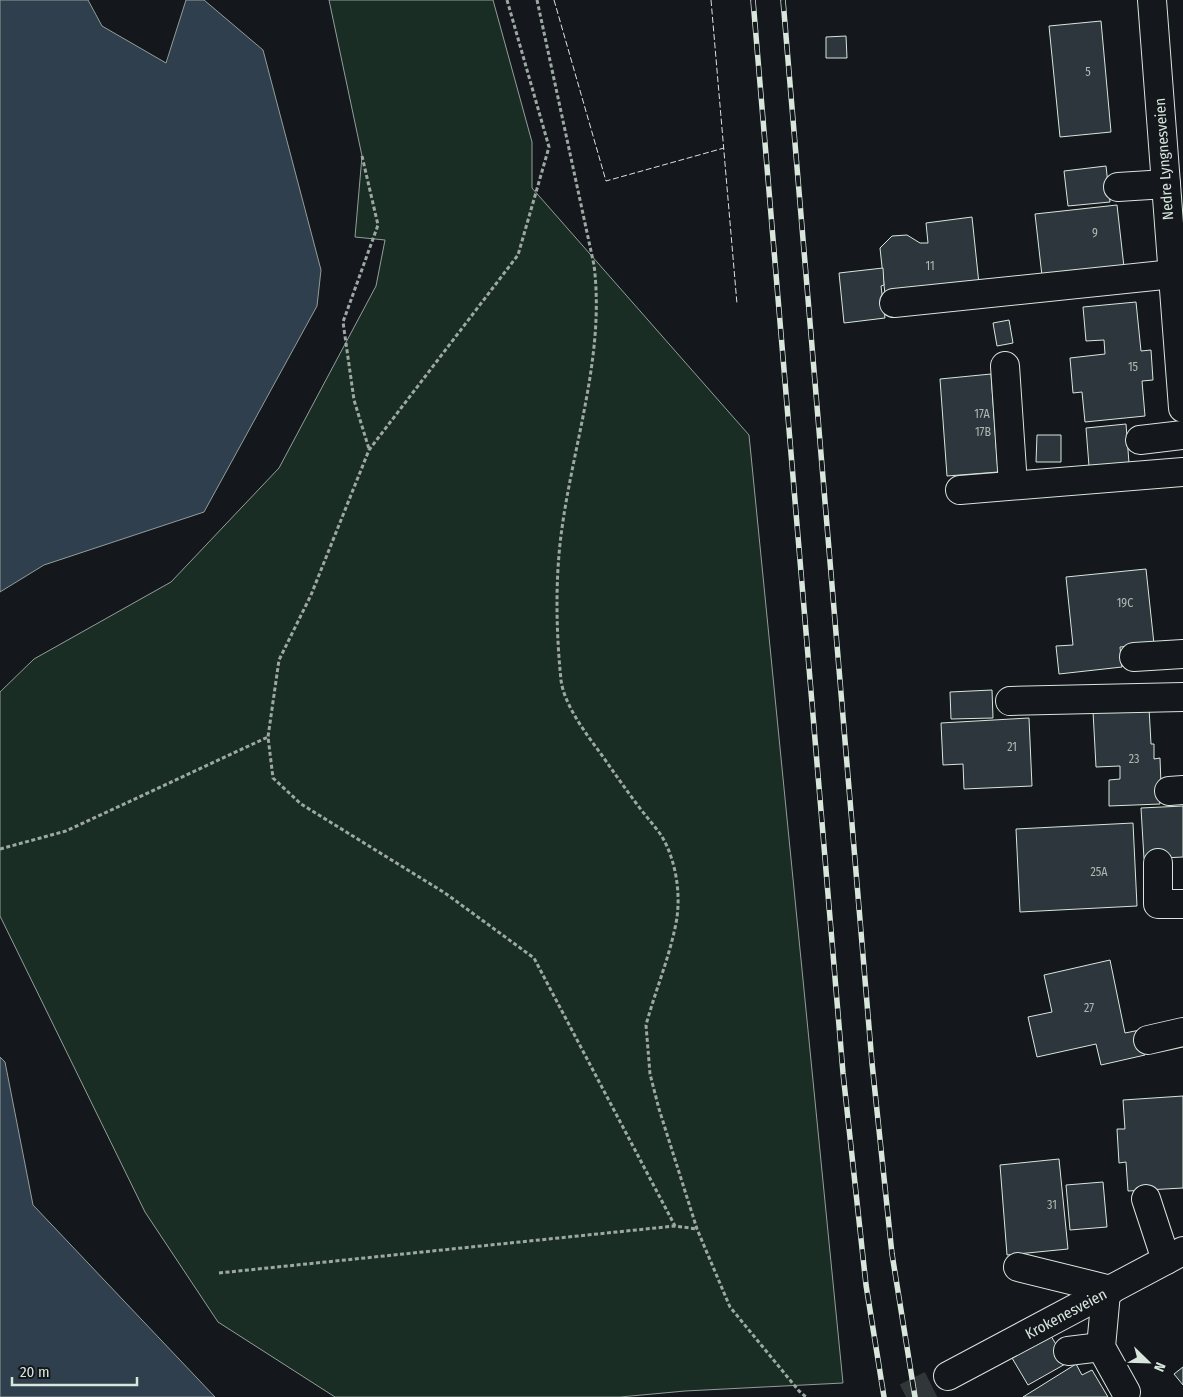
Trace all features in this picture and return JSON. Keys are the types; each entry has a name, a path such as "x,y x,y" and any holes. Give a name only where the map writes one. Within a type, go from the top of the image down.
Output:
{"street":[{"name":"Nedre Lyngnesveien","path":"1152,0 1183,408"},
{"path":"1118,187 1166,184"},
{"path":"894,303 1173,274"},
{"path":"1005,366 1013,485"},
{"path":"1140,440 1183,435"},
{"path":"960,490 1183,472"},
{"path":"1134,657 1183,654"},
{"path":"1010,701 1183,697"},
{"path":"1158,863 1158,904 1183,904"},
{"path":"1148,1040 1183,1032"},
{"path":"1146,1200 1175,1255"},
{"name":"Krokenesveien","path":"948,1376 1175,1255"},
{"path":"1018,1267 1109,1291 1102,1347 1126,1392"},
{"path":"1068,1351 1102,1347"}],"path":[{"path":"507,0 549,147 518,255 369,450 311,595 279,660 268,737 273,778 301,804 445,893 534,958 675,1226"},
{"path":"537,0 596,283 594,340 588,392 561,537 558,571 558,619 562,684 575,715 594,745 661,835 673,862 678,893 676,926 646,1025 650,1074 658,1109 697,1229 730,1307 806,1397"},
{"path":"362,156 378,224 343,322 354,400 369,450"},
{"path":"0,849 66,831 268,737"},
{"path":"219,1273 675,1226 697,1229"}],"green space":[{"path":"329,0 493,0 532,142 532,188 749,435 843,1383 685,1391 620,1397 335,1397 218,1322 145,1212 0,916 0,692 34,659 171,582 279,468 376,286 385,240 355,237 362,156"}],"water":[{"path":"0,0 88,0 102,26 166,63 186,0 204,0 263,50 321,270 317,306 204,512 44,565 0,592"},
{"path":"0,1057 5,1062 33,1205 215,1397 0,1397"}],"building":[{"path":"1101,21 1111,132 1060,137 1049,26"},
{"path":"846,36 847,58 826,58 826,37"},
{"path":"1106,166 1110,202 1068,206 1064,171"},
{"path":"1117,205 1124,267 1042,276 1035,214"},
{"path":"972,217 979,284 885,294 880,248 892,236 907,235 920,243 928,243 926,223"},
{"path":"883,268 884,285 881,286 885,318 844,323 839,273"},
{"path":"1136,302 1141,351 1151,350 1153,380 1142,381 1145,416 1085,422 1082,392 1073,393 1070,358 1105,354 1104,340 1086,341 1083,307"},
{"path":"1009,320 1013,343 997,346 993,323"},
{"path":"991,374 998,472 947,476 940,379"},
{"path":"1126,424 1129,463 1089,466 1086,428"},
{"path":"1037,435 1061,435 1061,462 1036,462"},
{"path":"1146,569 1154,644 1120,647 1122,667 1059,674 1056,646 1073,645 1066,577"},
{"path":"992,690 993,718 951,719 950,692"},
{"path":"1149,708 1151,744 1154,744 1154,759 1160,758 1161,785 1158,785 1160,804 1109,806 1109,780 1120,779 1120,766 1096,767 1093,711"},
{"path":"1029,718 1032,786 964,789 963,764 943,765 941,723"},
{"path":"1183,806 1183,857 1144,859 1141,808"},
{"path":"1133,823 1137,906 1020,912 1016,829"},
{"path":"1110,960 1125,1033 1140,1030 1145,1055 1101,1065 1096,1044 1037,1057 1028,1017 1052,1012 1044,975"},
{"path":"1183,1096 1183,1188 1128,1191 1126,1162 1119,1163 1117,1129 1125,1129 1123,1100"},
{"path":"1059,1159 1068,1249 1007,1255 1000,1165"},
{"path":"1103,1182 1107,1227 1070,1230 1066,1185"},
{"path":"1051,1336 1067,1363 1028,1385 1012,1358"},
{"path":"1076,1364 1082,1375 1092,1370 1108,1397 1023,1397"},
{"path":"1183,1367 1183,1385 1174,1374"}],"tunnel":[{"path":"906,1397 948,1376"}],"railway":[{"path":"753,0 843,1073 866,1285 884,1397"},
{"path":"783,0 872,1063 892,1254 915,1397"}],"fence":[{"path":"554,0 606,181 724,148"},
{"path":"711,0 737,304"}]}
